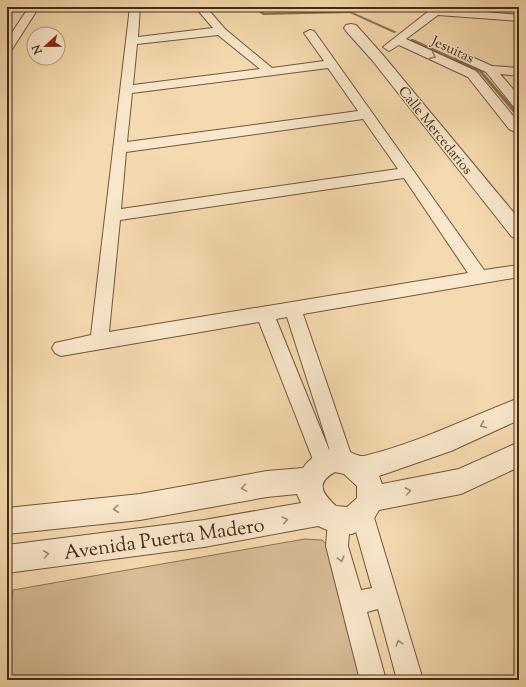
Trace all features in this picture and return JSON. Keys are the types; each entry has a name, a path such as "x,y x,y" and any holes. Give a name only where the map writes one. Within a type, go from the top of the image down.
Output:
{"street":[{"path":"7,49 34,7"},
{"path":"98,342 135,7"},
{"path":"200,7 222,31 270,72"},
{"path":"398,40 438,9 519,18"},
{"name":"Calle Mercedarios","path":"351,28 377,57 519,232"},
{"path":"131,41 222,31"},
{"path":"310,33 480,277"},
{"name":"Jesuitas","path":"398,40 490,69 519,104"},
{"name":"Jesuitas","path":"398,40 472,74 514,126 519,130"},
{"path":"126,90 332,64"},
{"path":"490,69 519,72"},
{"path":"120,148 366,114"},
{"path":"112,216 407,173"},
{"path":"61,348 519,271"},
{"path":"293,309 335,468"},
{"path":"265,314 335,468 369,482 348,511 337,546 374,680"},
{"name":"Avenida Puerta Madero","path":"7,521 140,507 267,484 442,443 519,409"},
{"name":"Avenida Puerta Madero","path":"7,559 159,540 348,511 461,481 519,454"},
{"path":"335,468 311,497 348,511 385,596 410,680"},
{"path":"353,604 385,596"}],"shaded area":[{"path":"305,539 322,540 332,549 367,680 7,680 7,634 13,590"}],"waterway":[{"path":"254,7 263,14 350,12 395,32"},
{"path":"412,40 480,71 519,117"}]}
